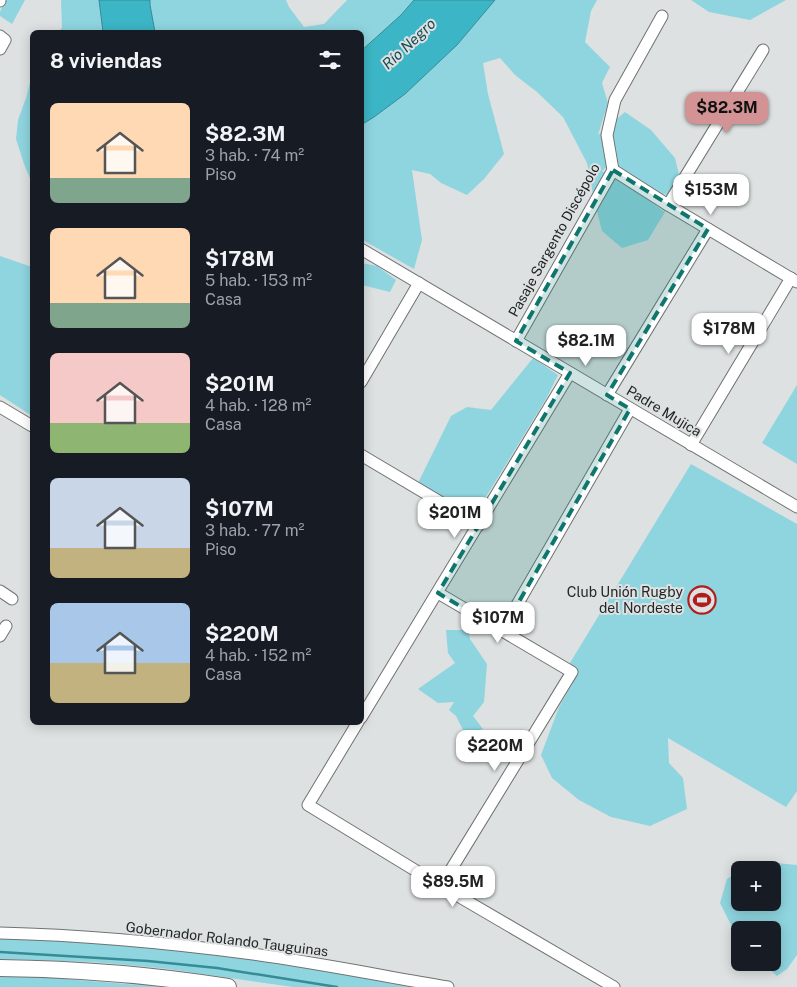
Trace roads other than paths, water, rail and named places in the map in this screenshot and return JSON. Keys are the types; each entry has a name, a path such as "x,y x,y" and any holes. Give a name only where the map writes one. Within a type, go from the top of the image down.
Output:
{"highway":[{"path":"0,968 126,974 228,987"}],"street":[{"name":"Pasaje Sargento Discépolo","path":"516,341 613,170 607,135 615,100 662,16"},
{"path":"0,36 6,40 0,49"},
{"path":"668,205 763,50"},
{"path":"613,170 794,280 690,445"},
{"path":"607,395 708,229"},
{"name":"Padre Mujica","path":"364,250 797,507"},
{"path":"364,377 419,283"},
{"path":"364,713 570,373"},
{"path":"0,407 30,425"},
{"path":"502,631 630,409"},
{"path":"364,457 478,525"},
{"path":"0,591 12,599"},
{"path":"438,593 572,672 441,886"},
{"path":"356,725 308,805 441,886 614,987"},
{"name":"Gobernador Rolando Tauguinas","path":"0,933 70,936 192,946 448,987"}],"water":[{"path":"99,0 150,0 155,30 103,30"},
{"name":"Río Negro","path":"414,0 495,0 457,45 405,94 364,123 364,48 401,15"}],"waterway":[{"path":"0,952 148,961 217,968 337,987"}],"place":[{"name":"Club Unión Rugby del Nordeste","path":"702,600"}]}
